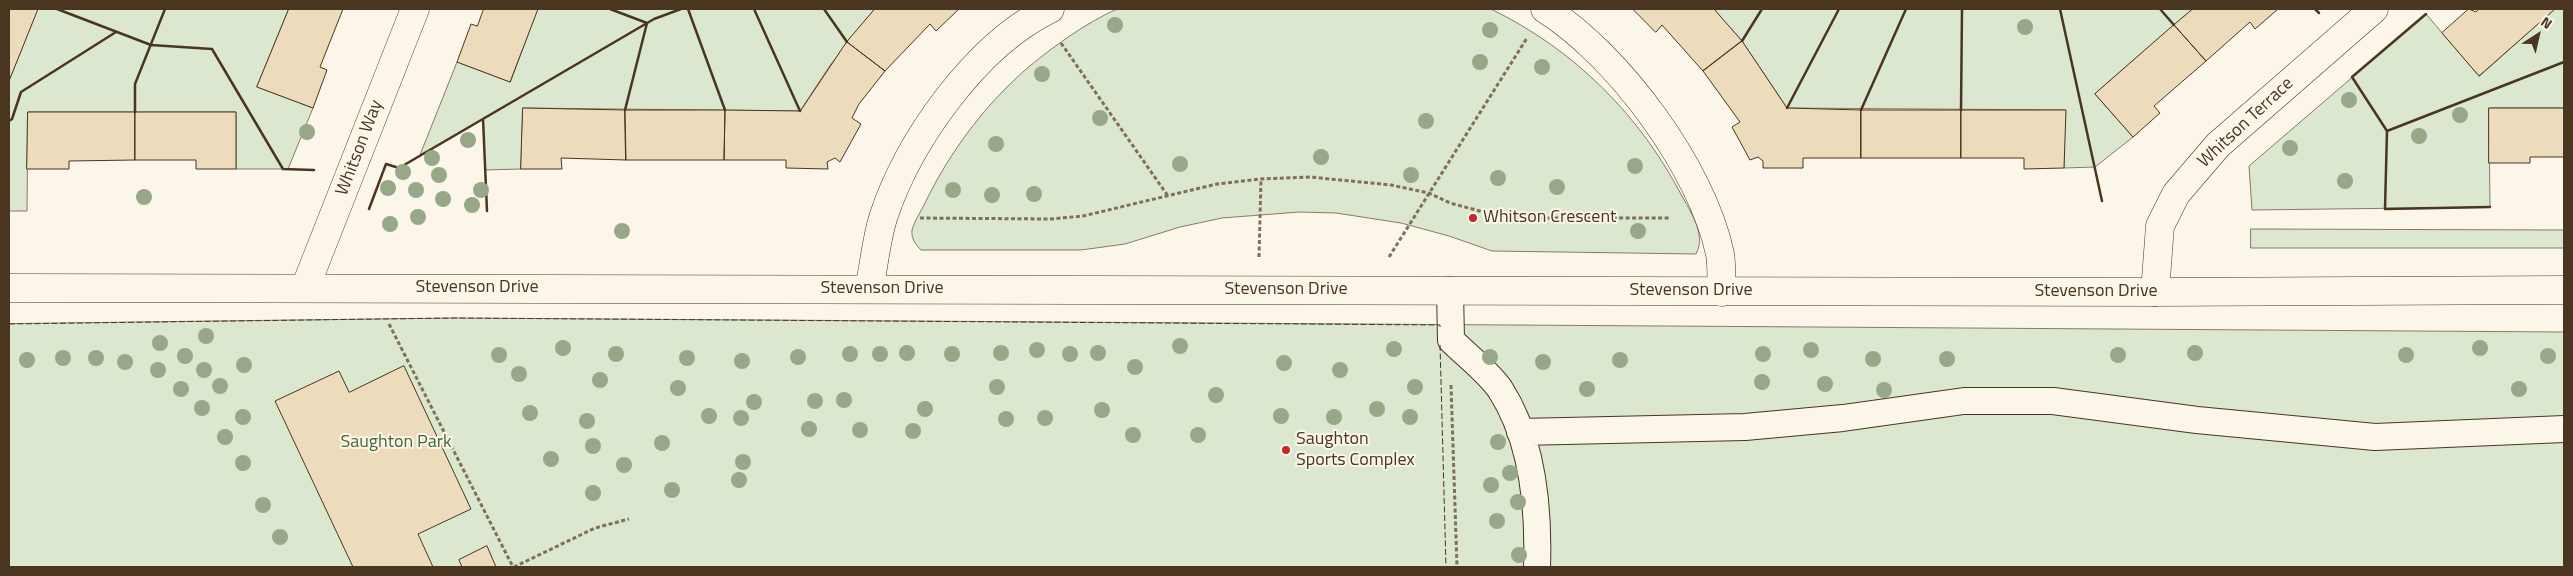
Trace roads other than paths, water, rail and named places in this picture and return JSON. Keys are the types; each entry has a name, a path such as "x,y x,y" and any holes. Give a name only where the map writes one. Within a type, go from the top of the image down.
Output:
{"street":[{"name":"Whitson Way","path":"305,288 415,9"},
{"path":"1547,9 1584,39 1618,72 1650,110 1678,154 1708,217 1720,255 1722,292"},
{"name":"Whitson Terrace","path":"2155,292 2160,226 2176,194 2218,145 2374,9"},
{"path":"869,289 884,216 891,196 919,141 977,63 1043,10"},
{"name":"Stevenson Drive","path":"9,288 1369,289 1722,292 2564,290"},
{"path":"1450,290 1451,340 1499,388 1520,432 1535,488 1537,567"},
{"path":"1520,432 1745,427 1843,418 1964,401 2053,401 2197,420 2375,437 2564,429"}],"place":[{"name":"Whitson Crescent","path":"1473,218"},
{"name":"Saughton Sports Complex","path":"1286,450"}],"park label":[{"name":"Saughton Park","path":"396,443"}]}
